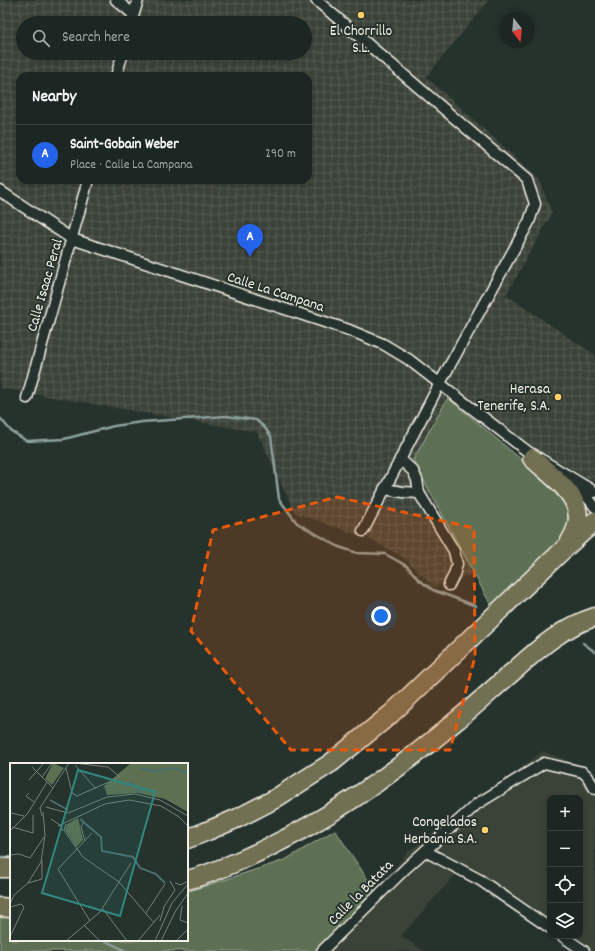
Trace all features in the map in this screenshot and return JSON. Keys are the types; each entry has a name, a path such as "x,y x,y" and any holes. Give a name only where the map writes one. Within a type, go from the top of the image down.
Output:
{"highway":[{"path":"529,454 568,490 573,498 579,520 575,533 565,548"},
{"path":"188,839 238,818 273,800 331,763 390,714 595,521"},
{"path":"188,880 266,850 329,815 412,757 456,722 537,650 566,629 595,617"},
{"path":"0,907 10,908"}],"street":[{"path":"116,0 129,16"},
{"path":"133,16 138,0"},
{"path":"316,0 527,180 535,204 529,222 440,383 363,531"},
{"path":"117,72 121,60"},
{"name":"Calle Isaac Peral","path":"27,398 87,184"},
{"name":"Calle La Campana","path":"0,191 72,240 349,330 382,344 408,359 529,454 563,477 584,494 595,507"},
{"name":"Calle La Campana","path":"529,454 595,492"},
{"path":"400,459 413,471 418,480 419,493 454,551 457,564 449,585"},
{"path":"384,489 419,493"},
{"name":"Calle la Batata","path":"322,951 406,868 478,804 544,763 583,772 588,776 595,789"},
{"path":"425,851 480,880 547,926"},
{"path":"566,939 584,951"}],"highlighted area":[{"path":"337,497 474,528 475,657 450,750 291,750 191,631 213,530"}],"shaded area":[{"path":"0,0 489,0 426,77 539,179 552,213 506,295 595,355 595,483 535,448 454,387 413,460 475,573 434,587 403,557 368,538 295,513 257,432 0,388"},
{"path":"543,751 593,771 595,774 595,951 577,951 558,939 583,939 583,795 547,795 547,932 456,874 401,936 424,951 327,951 408,852"}],"green space":[{"path":"448,398 567,498 569,527 563,542 492,607 413,460"},
{"path":"335,830 376,892 327,951 0,951 0,918 10,917 10,941 188,941 188,892 285,860"}],"waterway":[{"path":"0,418 11,431 27,441 64,439 114,426 142,422 226,416 256,420 271,436 279,499 297,523 339,547 357,553 385,554 407,566 419,580 433,590 476,606"},
{"path":"583,643 595,652"},
{"path":"0,857 10,857"},
{"path":"106,941 126,951"}],"place":[{"name":"El Chorrillo S.L.","path":"361,15"},
{"name":"Saint-Gobain Weber","path":"250,257"},
{"name":"Herasa Tenerife, S.A.","path":"558,397"},
{"name":"Congelados Herbania S.A.","path":"485,830"}]}
